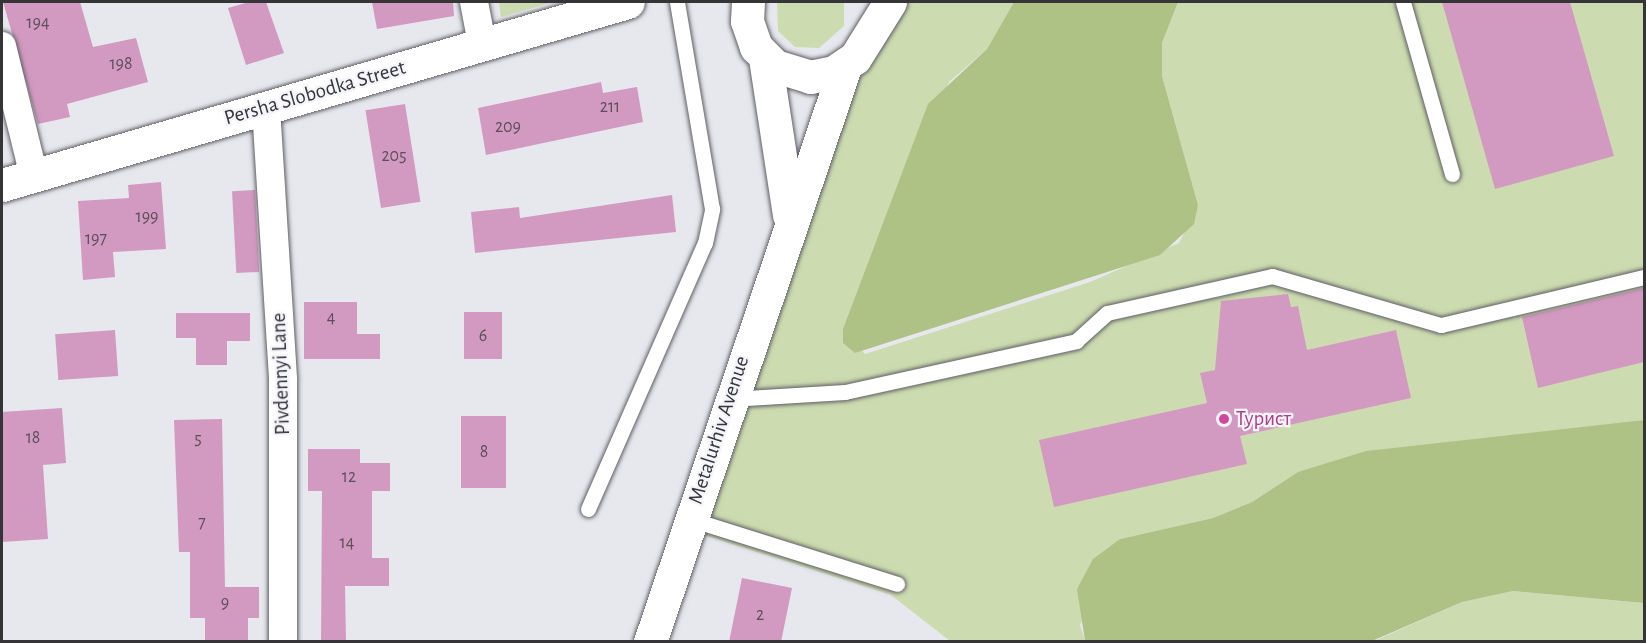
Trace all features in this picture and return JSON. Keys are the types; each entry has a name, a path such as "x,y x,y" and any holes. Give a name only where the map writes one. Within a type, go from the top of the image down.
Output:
{"street":[{"path":"474,2 482,44"},
{"name":"Persha Slobodka Street","path":"2,185 622,2"},
{"path":"720,2 748,11 765,58 789,219"},
{"path":"765,58 797,76 822,76 845,67 863,48 878,9"},
{"path":"2,46 34,176"},
{"name":"Metalurhiv Avenue","path":"650,642 789,219 845,67"},
{"name":"Pivdennyi Lane","path":"266,108 283,380 283,642"}],"lane":[{"path":"588,510 705,243 712,209 676,2"},
{"path":"1403,2 1452,174"},
{"path":"730,399 845,392 1076,341 1107,313 1272,276 1442,325 1644,277"},
{"path":"690,519 897,585"}],"green space":[{"path":"499,2 553,2 501,17"},
{"path":"777,2 844,2 844,26 819,48 795,47 778,31"},
{"path":"907,2 1014,2 987,49 949,82 867,271 843,329 865,354 1090,282 1179,243 1198,205 1162,76 1162,43 1178,2 1644,2 1644,420 1298,472 1252,502 1213,518 1120,539 1080,625 1085,641 950,641 891,595 701,534 857,76 876,56 887,28"},
{"path":"1014,2 1178,2 1162,43 1162,76 1198,205 1194,224 1160,255 855,353 843,343 843,329 928,104 987,49"},
{"path":"1644,420 1644,603 1513,591 1462,602 1372,641 1085,641 1077,589 1093,559 1120,539 1213,518 1252,502 1298,472 1366,451"},
{"path":"1513,591 1644,603 1644,641 1372,642 1462,602"}],"building":[{"path":"3,2 80,2 93,47 136,38 148,82 67,104 70,117 38,124"},
{"path":"249,2 266,2 284,53 246,65 228,8"},
{"path":"372,2 453,2 454,16 377,29"},
{"path":"1442,2 1570,2 1614,156 1495,189"},
{"path":"601,82 603,93 637,87 643,122 486,155 478,108"},
{"path":"405,104 420,202 381,208 365,110"},
{"path":"161,182 166,249 113,252 115,277 83,280 78,201 129,198 128,185"},
{"path":"255,190 259,272 236,273 232,191"},
{"path":"672,195 676,232 475,253 471,212 519,207 520,218"},
{"path":"1644,288 1644,362 1538,388 1522,317"},
{"path":"1288,294 1291,307 1298,306 1307,350 1396,330 1411,398 1240,436 1247,464 1054,507 1039,440 1207,403 1200,373 1215,370 1221,301"},
{"path":"304,302 357,302 357,334 380,334 380,359 304,359"},
{"path":"464,312 502,312 502,359 464,359"},
{"path":"176,313 250,313 250,341 227,341 227,365 196,365 196,338 176,338"},
{"path":"115,330 118,376 58,380 55,334"},
{"path":"62,408 66,463 43,465 48,539 2,542 2,412"},
{"path":"461,416 506,416 506,488 461,488"},
{"path":"222,419 225,587 259,587 259,618 248,618 248,642 205,642 205,618 190,618 190,552 179,552 174,420"},
{"path":"308,449 360,449 360,463 390,463 390,491 372,491 372,558 389,558 389,586 345,586 346,642 321,642 322,491 308,491"},
{"path":"742,578 792,588 781,642 729,642"}],"place":[{"name":"Турист","path":"1224,419"}]}
